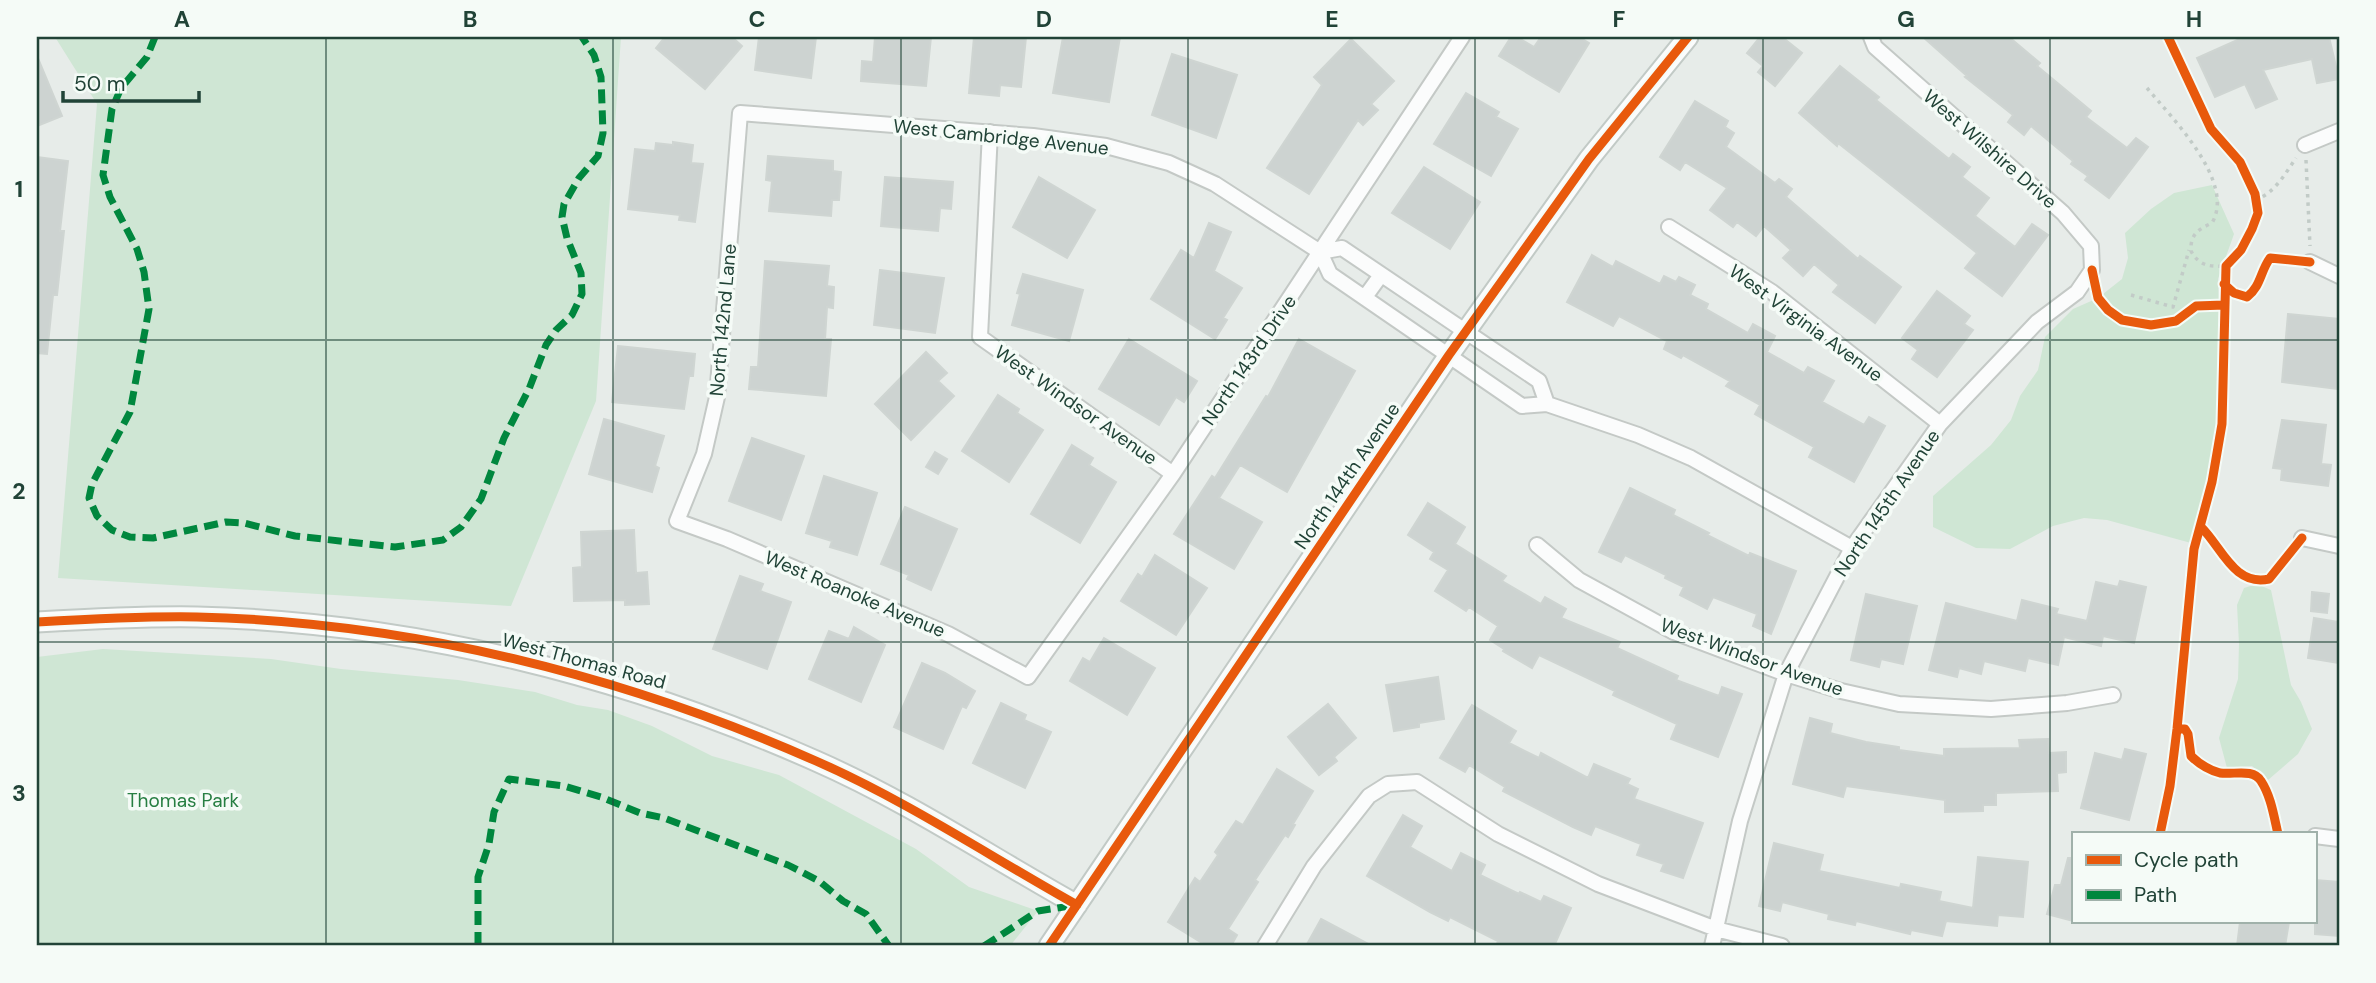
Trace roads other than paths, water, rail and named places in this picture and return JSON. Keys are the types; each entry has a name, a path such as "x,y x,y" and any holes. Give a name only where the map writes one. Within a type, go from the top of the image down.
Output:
{"main road":[{"name":"North 144th Avenue","path":"1049,946 1449,355 1589,159 1688,37"},
{"name":"West Thomas Road","path":"37,622 172,617 279,622 407,636 618,685 724,722 819,762 902,805 1077,905"}],"street":[{"name":"North 143rd Drive","path":"1028,677 1173,474 1462,37"},
{"name":"West Wilshire Drive","path":"1871,37 1875,47 2063,213 2091,246 2092,270"},
{"name":"West Cambridge Avenue","path":"740,113 990,132 1106,146 1169,163 1215,184 1320,252 1330,274 1522,406 1547,404 1638,435 1691,458 1852,548"},
{"name":"North 142nd Lane","path":"677,521 704,454 717,397 740,113"},
{"path":"2305,145 2339,131"},
{"name":"West Windsor Avenue","path":"990,132 980,337 1173,474"},
{"name":"West Virginia Avenue","path":"1669,228 1772,292 1940,424"},
{"name":"West Cambridge Avenue","path":"1320,252 1342,248 1539,381 1547,404"},
{"path":"2310,262 2339,276"},
{"name":"North 145th Avenue","path":"1712,946 1741,821 1786,674 1852,548 1940,424 2037,322 2077,292 2092,270"},
{"path":"1365,297 1381,275"},
{"name":"West Roanoke Avenue","path":"677,521 948,634 1028,677"},
{"path":"2302,538 2339,545"},
{"name":"West Windsor Avenue","path":"1538,545 1579,580 1674,632 1786,674 1842,691 1899,704 1991,709 2067,703 2113,695"},
{"path":"1265,946 1314,866 1369,796 1388,784 1417,782 1499,834 1598,884 1716,929 1782,946"},
{"path":"2316,836 2339,839"}],"park label":[{"name":"Thomas Park","path":"183,800"}]}
